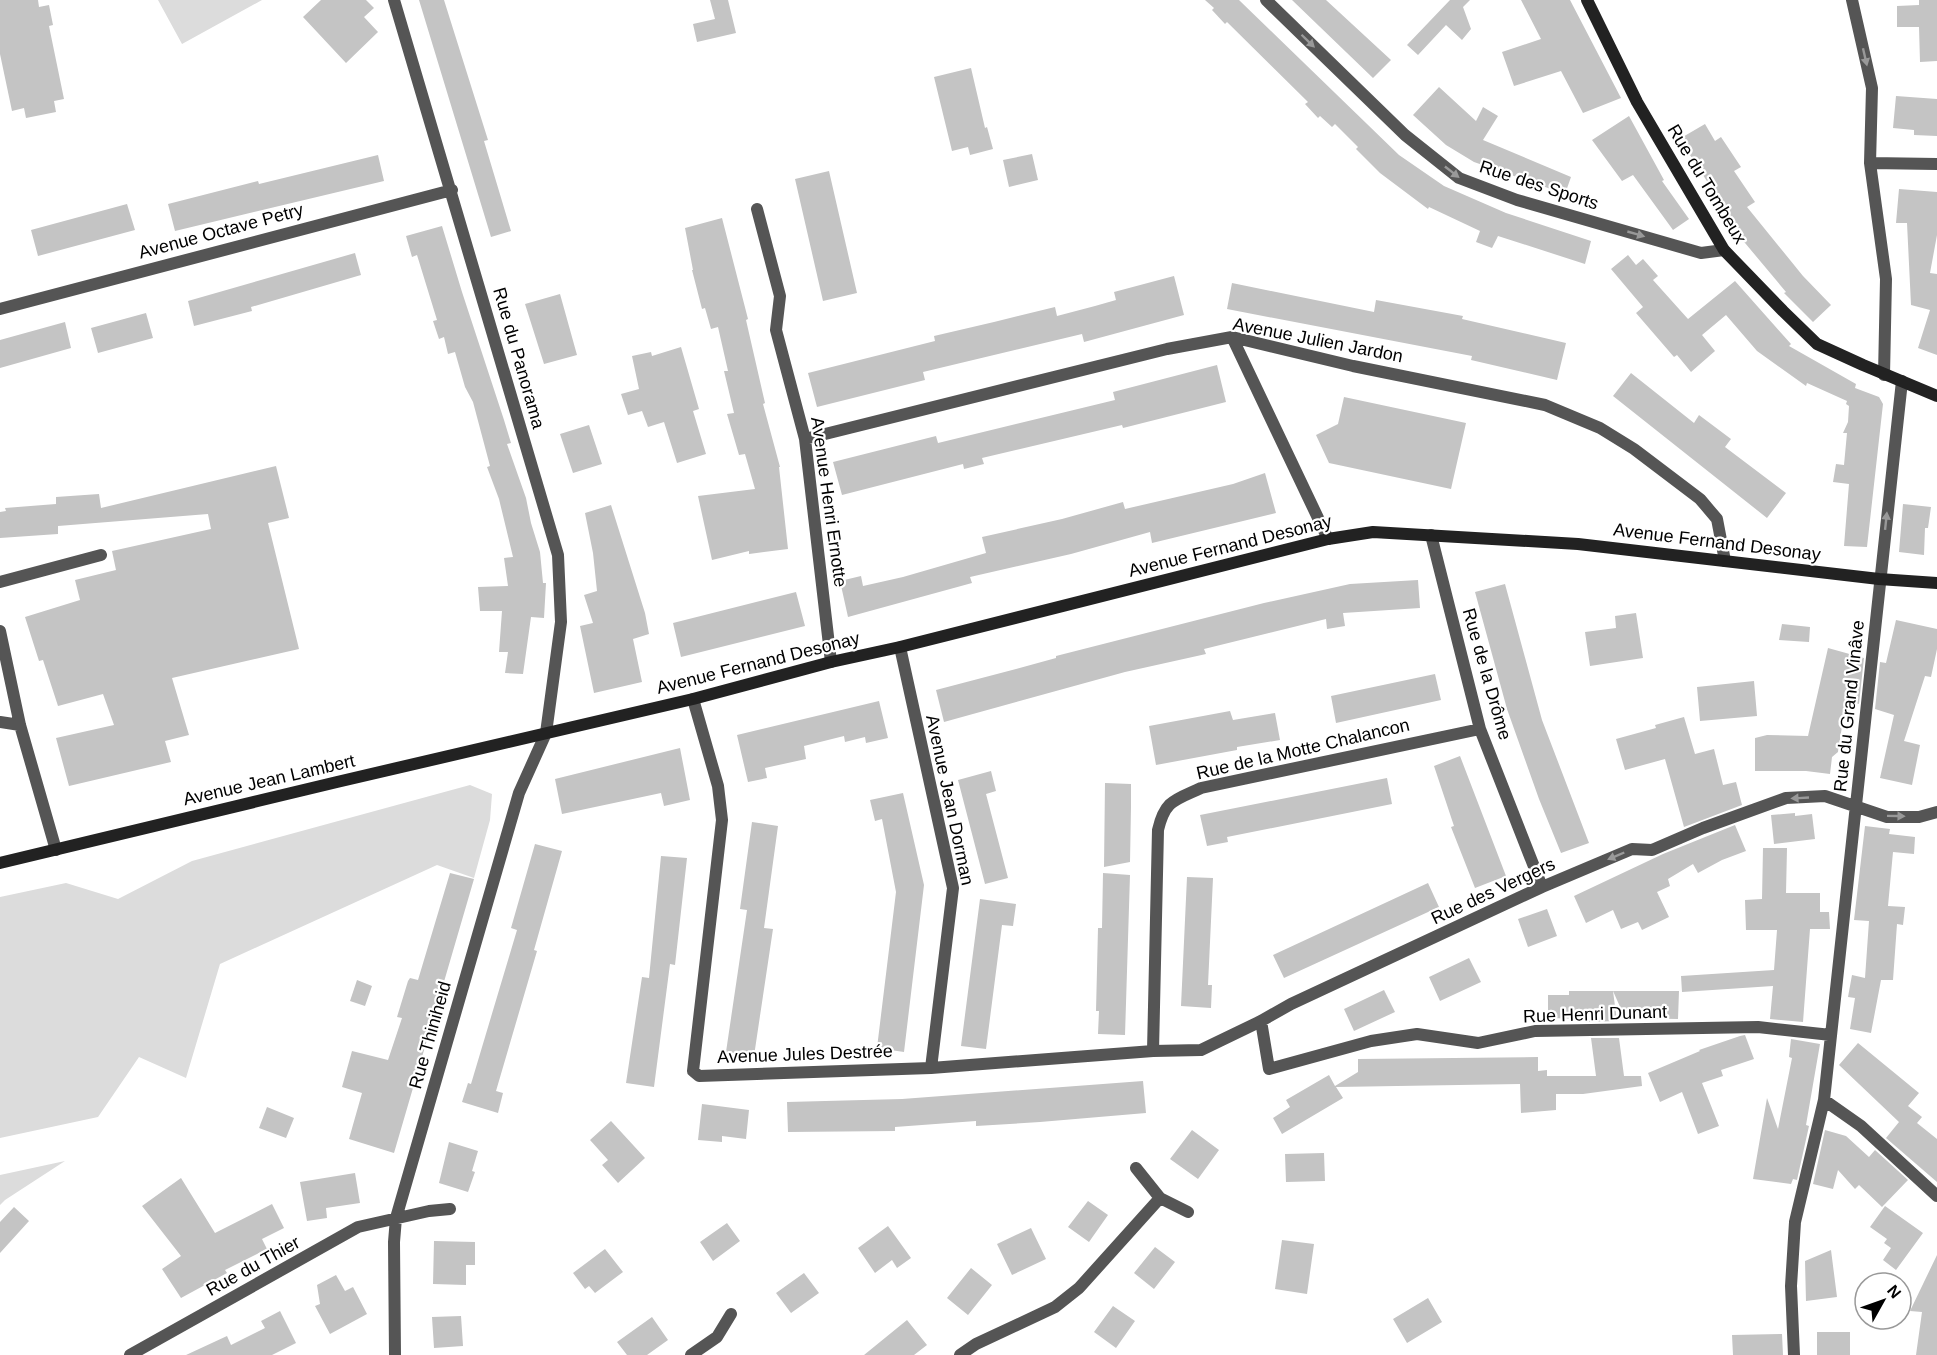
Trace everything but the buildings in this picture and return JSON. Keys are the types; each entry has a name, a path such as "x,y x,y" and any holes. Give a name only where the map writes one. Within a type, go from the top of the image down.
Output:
{"main road":[{"name":"Rue du Tombeux","path":"1587,0 1637,102 1724,250 1817,344 1884,375 1937,396"},
{"name":"Avenue Fernand Desonay","path":"546,733 693,699 831,662 900,647 1328,539 1373,532 1578,544 1879,579 1937,583"},
{"name":"Avenue Jean Lambert","path":"0,863 546,733"}],"street":[{"name":"Rue du Panorama","path":"394,0 558,555 561,622 546,733"},
{"name":"Rue des Sports","path":"1266,0 1405,135 1460,178 1517,200 1701,253 1724,250"},
{"path":"1852,0 1872,88 1870,163 1886,279 1884,375"},
{"path":"1870,163 1937,165"},
{"name":"Avenue Octave Petry","path":"0,309 452,190"},
{"name":"Avenue Henri Ernotte","path":"757,209 780,296 776,330 806,439 831,662"},
{"path":"1232,337 1328,539"},
{"name":"Avenue Julien Jardon","path":"806,439 1167,349 1232,337 1353,366 1545,405 1600,428 1634,449 1700,499 1717,519 1725,561"},
{"name":"Rue du Grand Vinâve","path":"1794,1355 1791,1286 1795,1222 1824,1100 1902,381"},
{"name":"Rue de la Drôme","path":"1431,536 1480,729 1542,887"},
{"path":"0,582 101,555"},
{"path":"0,631 20,725 56,850"},
{"name":"Avenue Jean Dorman","path":"900,647 953,888 930,1068"},
{"name":"Avenue Jules Destrée","path":"693,699 718,786 722,820 693,1071 699,1076 930,1068 1153,1051"},
{"path":"0,722 20,725"},
{"name":"Rue de la Motte Chalancon","path":"1153,1051 1158,830 1169,803 1201,788 1480,729"},
{"name":"Rue Thiniheid","path":"395,1355 394,1242 396,1218 519,793 546,733"},
{"name":"Rue des Vergers","path":"1153,1051 1201,1050 1261,1022 1292,1004 1542,887 1632,849 1652,850 1703,828 1786,798 1826,796 1887,816 1919,817 1937,812"},
{"name":"Rue Henri Dunant","path":"1261,1022 1269,1069 1371,1041 1417,1034 1478,1042 1535,1031 1758,1027 1831,1035"},
{"path":"1824,1100 1861,1126 1937,1196"},
{"path":"1136,1168 1160,1198 1188,1212"},
{"path":"960,1355 976,1344 1063,1301 1079,1288 1160,1198"},
{"path":"396,1218 450,1209"},
{"name":"Rue du Thier","path":"130,1355 358,1227 396,1218"},
{"path":"691,1355 717,1337 731,1314"}],"shaded area":[{"path":"158,0 262,0 182,44"},
{"path":"470,785 492,794 490,820 474,878 437,865 220,964 186,1078 139,1057 98,1117 0,1138 0,897 66,883 118,899 192,861"},
{"path":"65,1161 5,1200 0,1205 0,1175"}]}
